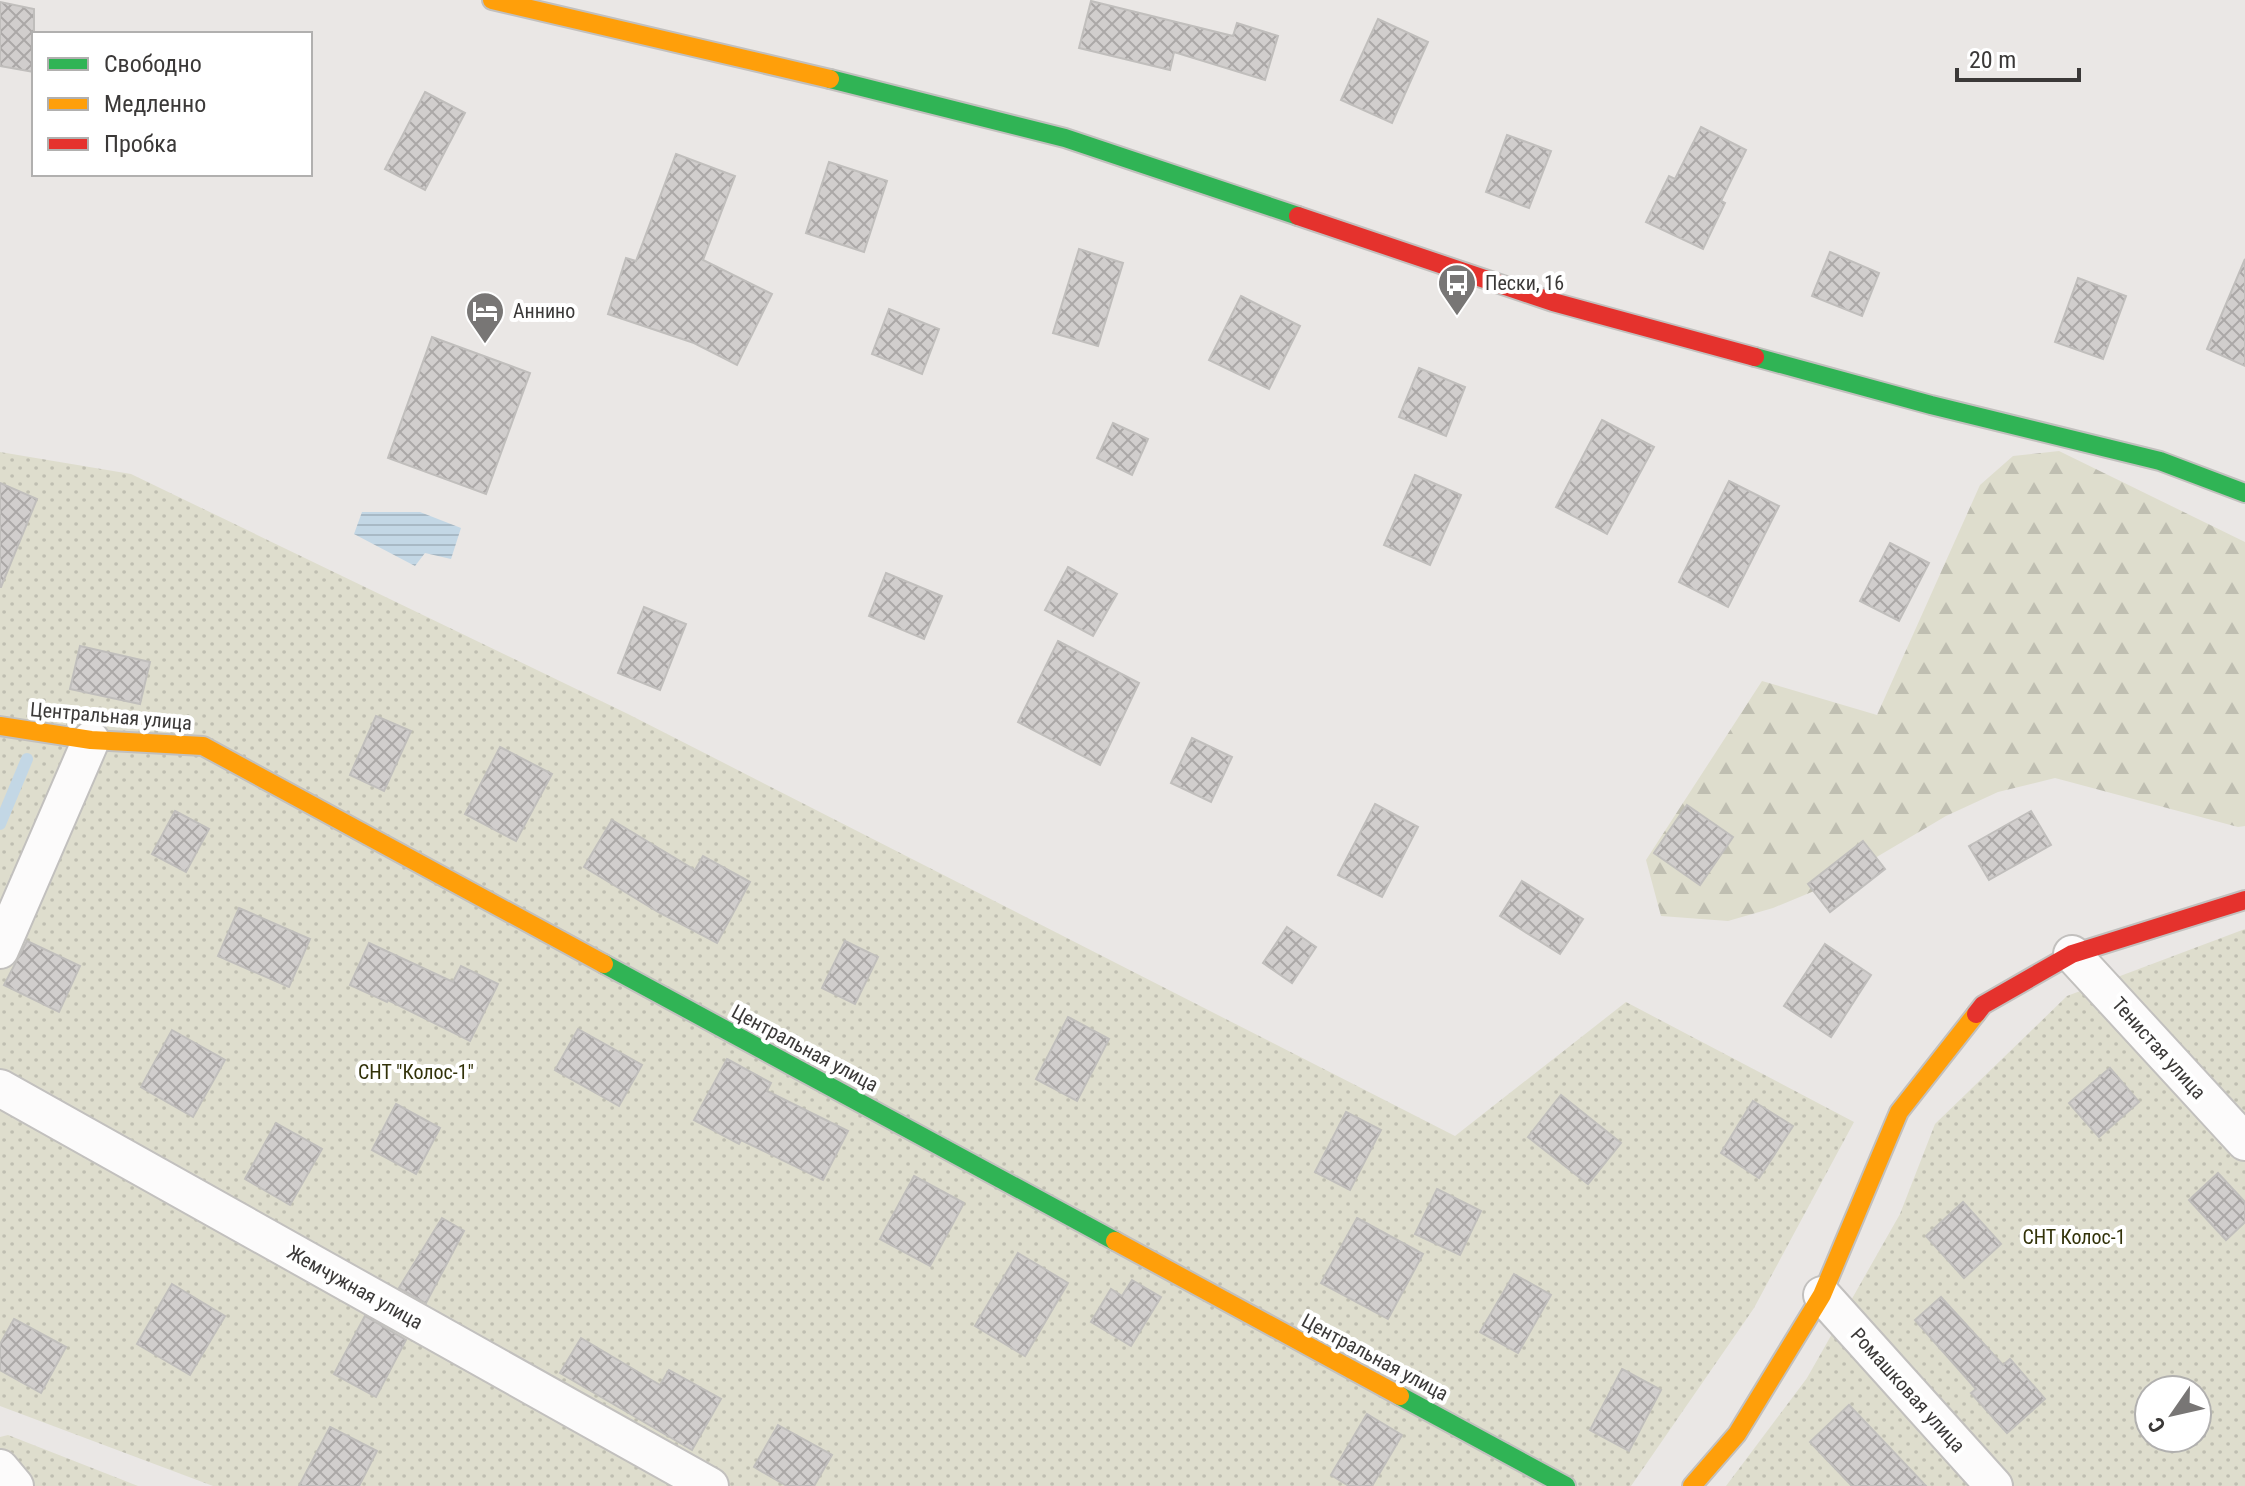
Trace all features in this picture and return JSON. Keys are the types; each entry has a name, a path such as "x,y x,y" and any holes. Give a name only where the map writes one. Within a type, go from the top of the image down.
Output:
{"street":[{"path":"492,0 865,87 1065,138 1553,302 1916,401 2160,461 2245,493"},
{"name":"Центральная улица","path":"0,726 91,740 203,746 1566,1486"},
{"path":"0,950 91,740"},
{"path":"1692,1486 1737,1434 1822,1295 1899,1112 1983,1005 2072,954 2245,900"},
{"name":"Тенистая улица","path":"2072,954 2245,1142"},
{"name":"Жемчужная улица","path":"0,1088 710,1486"},
{"name":"Ромашковая улица","path":"1822,1295 1994,1486"},
{"path":"0,1468 15,1486"}],"green space":[{"path":"2059,451 2245,542 2245,826 2238,827 2055,778 1998,792 1946,816 1831,884 1773,908 1728,921 1661,916 1646,860 1762,681 1877,715 1980,485 2013,456"},
{"name":"СНТ \"Колос-1\"","path":"0,452 131,474 628,714 1455,1136 1626,1002 1854,1122 1754,1308 1631,1486 213,1486 0,1406"},
{"name":"СНТ Колос-1","path":"2245,929 2245,1486 1726,1486 1807,1378 1900,1214 1935,1124 2067,996"},
{"path":"8,1435 138,1486 0,1486 0,1437"}],"water":[{"path":"362,512 420,512 461,528 451,559 425,553 415,566 354,534"}],"building":[{"path":"1091,1 1233,36 1237,23 1278,36 1265,80 1174,52 1170,70 1079,48"},
{"path":"0,2 34,9 32,72 0,66"},
{"path":"1378,19 1428,42 1392,123 1341,100"},
{"path":"425,92 465,113 425,190 385,169"},
{"path":"1701,127 1746,150 1721,201 1725,203 1703,249 1646,222 1669,176 1675,179"},
{"path":"1507,135 1551,151 1529,208 1486,192"},
{"path":"676,154 735,176 703,260 772,294 737,365 694,343 608,314 626,258 636,261"},
{"path":"829,162 887,181 864,252 806,233"},
{"path":"1079,249 1123,263 1098,346 1053,333"},
{"path":"1830,252 1879,273 1862,316 1812,296"},
{"path":"2245,259 2245,366 2207,349"},
{"path":"2078,278 2126,296 2103,359 2055,342"},
{"path":"1241,296 1300,326 1269,389 1209,360"},
{"path":"889,309 939,329 922,374 872,354"},
{"path":"432,337 530,373 486,494 388,458"},
{"path":"1419,368 1465,387 1446,436 1399,417"},
{"path":"1602,420 1654,447 1607,534 1556,507"},
{"path":"1113,423 1148,439 1132,475 1097,458"},
{"path":"1415,475 1461,495 1430,565 1384,545"},
{"path":"1729,481 1779,506 1728,607 1679,582"},
{"path":"0,483 37,499 1,587 0,587"},
{"path":"1890,543 1929,563 1899,621 1860,601"},
{"path":"1068,567 1117,594 1093,636 1045,610"},
{"path":"886,573 942,596 924,639 869,616"},
{"path":"644,607 686,624 660,690 618,673"},
{"path":"1058,641 1139,683 1100,765 1018,722"},
{"path":"80,646 150,662 140,704 70,689"},
{"path":"376,716 411,731 384,791 350,775"},
{"path":"1192,738 1232,757 1211,802 1171,783"},
{"path":"500,747 552,774 516,841 465,814"},
{"path":"1375,804 1418,827 1382,897 1338,875"},
{"path":"1687,805 1733,837 1700,885 1654,853"},
{"path":"175,811 209,829 186,872 152,854"},
{"path":"2031,811 2051,845 1989,880 1969,846"},
{"path":"612,820 695,870 703,856 750,882 717,943 584,867"},
{"path":"1863,841 1885,869 1830,912 1808,884"},
{"path":"1522,881 1583,919 1560,954 1500,916"},
{"path":"239,908 310,939 289,987 218,956"},
{"path":"1287,927 1316,947 1292,983 1263,963"},
{"path":"27,941 80,966 59,1012 4,985"},
{"path":"845,941 878,957 855,1004 822,988"},
{"path":"369,943 453,982 461,966 498,984 470,1041 388,1000 350,985"},
{"path":"1825,944 1871,975 1831,1037 1784,1006"},
{"path":"1068,1017 1109,1039 1077,1101 1036,1079"},
{"path":"578,1029 642,1065 619,1106 555,1070"},
{"path":"172,1030 225,1060 193,1117 141,1087"},
{"path":"727,1059 771,1083 767,1091 848,1131 823,1180 741,1140 739,1144 694,1120"},
{"path":"2110,1068 2139,1102 2099,1137 2069,1103"},
{"path":"1561,1095 1621,1143 1588,1184 1528,1137"},
{"path":"1753,1101 1793,1126 1759,1178 1721,1153"},
{"path":"396,1104 440,1128 416,1174 372,1150"},
{"path":"1346,1112 1381,1130 1350,1190 1315,1172"},
{"path":"276,1123 322,1149 290,1205 245,1179"},
{"path":"2218,1173 2245,1202 2245,1222 2226,1240 2189,1200"},
{"path":"914,1176 964,1203 930,1266 880,1239"},
{"path":"1437,1189 1481,1211 1460,1255 1415,1234"},
{"path":"1963,1202 2001,1244 1964,1278 1926,1236"},
{"path":"442,1218 464,1231 426,1303 399,1288"},
{"path":"1357,1218 1423,1254 1388,1319 1321,1283"},
{"path":"1018,1253 1068,1283 1025,1356 975,1326"},
{"path":"1514,1274 1551,1295 1518,1353 1480,1332"},
{"path":"1132,1280 1161,1297 1131,1346 1091,1322 1111,1289 1122,1296"},
{"path":"172,1284 225,1316 190,1375 137,1344"},
{"path":"1941,1297 2003,1365 2010,1359 2045,1399 2007,1433 1971,1393 1976,1389 1915,1320"},
{"path":"365,1316 406,1340 376,1397 334,1374"},
{"path":"14,1319 66,1347 41,1393 0,1370 0,1344"},
{"path":"581,1338 660,1385 669,1370 721,1399 692,1450 560,1373"},
{"path":"1622,1369 1661,1390 1629,1451 1590,1430"},
{"path":"1849,1405 1926,1486 1852,1486 1810,1442"},
{"path":"1367,1414 1402,1435 1372,1486 1349,1486 1331,1475"},
{"path":"778,1425 832,1455 814,1486 787,1486 754,1467"},
{"path":"330,1427 377,1451 359,1486 299,1486"}],"waterway":[{"path":"0,824 27,759"}],"traffic: fast":[{"path":"830,79 1065,138 1298,216"},
{"path":"1755,357 1931,405 2160,461 2245,493"},
{"path":"604,964 1115,1241"},
{"path":"1400,1396 1566,1486"}],"traffic: slow":[{"path":"492,0 830,79"},
{"path":"0,726 91,740 203,746 604,964"},
{"path":"1692,1486 1737,1434 1822,1295 1899,1112 1976,1014"},
{"path":"1115,1241 1400,1396"}],"traffic: jam":[{"path":"1298,216 1553,302 1755,357"},
{"path":"1976,1014 1983,1005 2072,954 2245,900"}],"place":[{"name":"Пески, 16","path":"1457,317"},
{"name":"Аннино","path":"485,345"}]}
